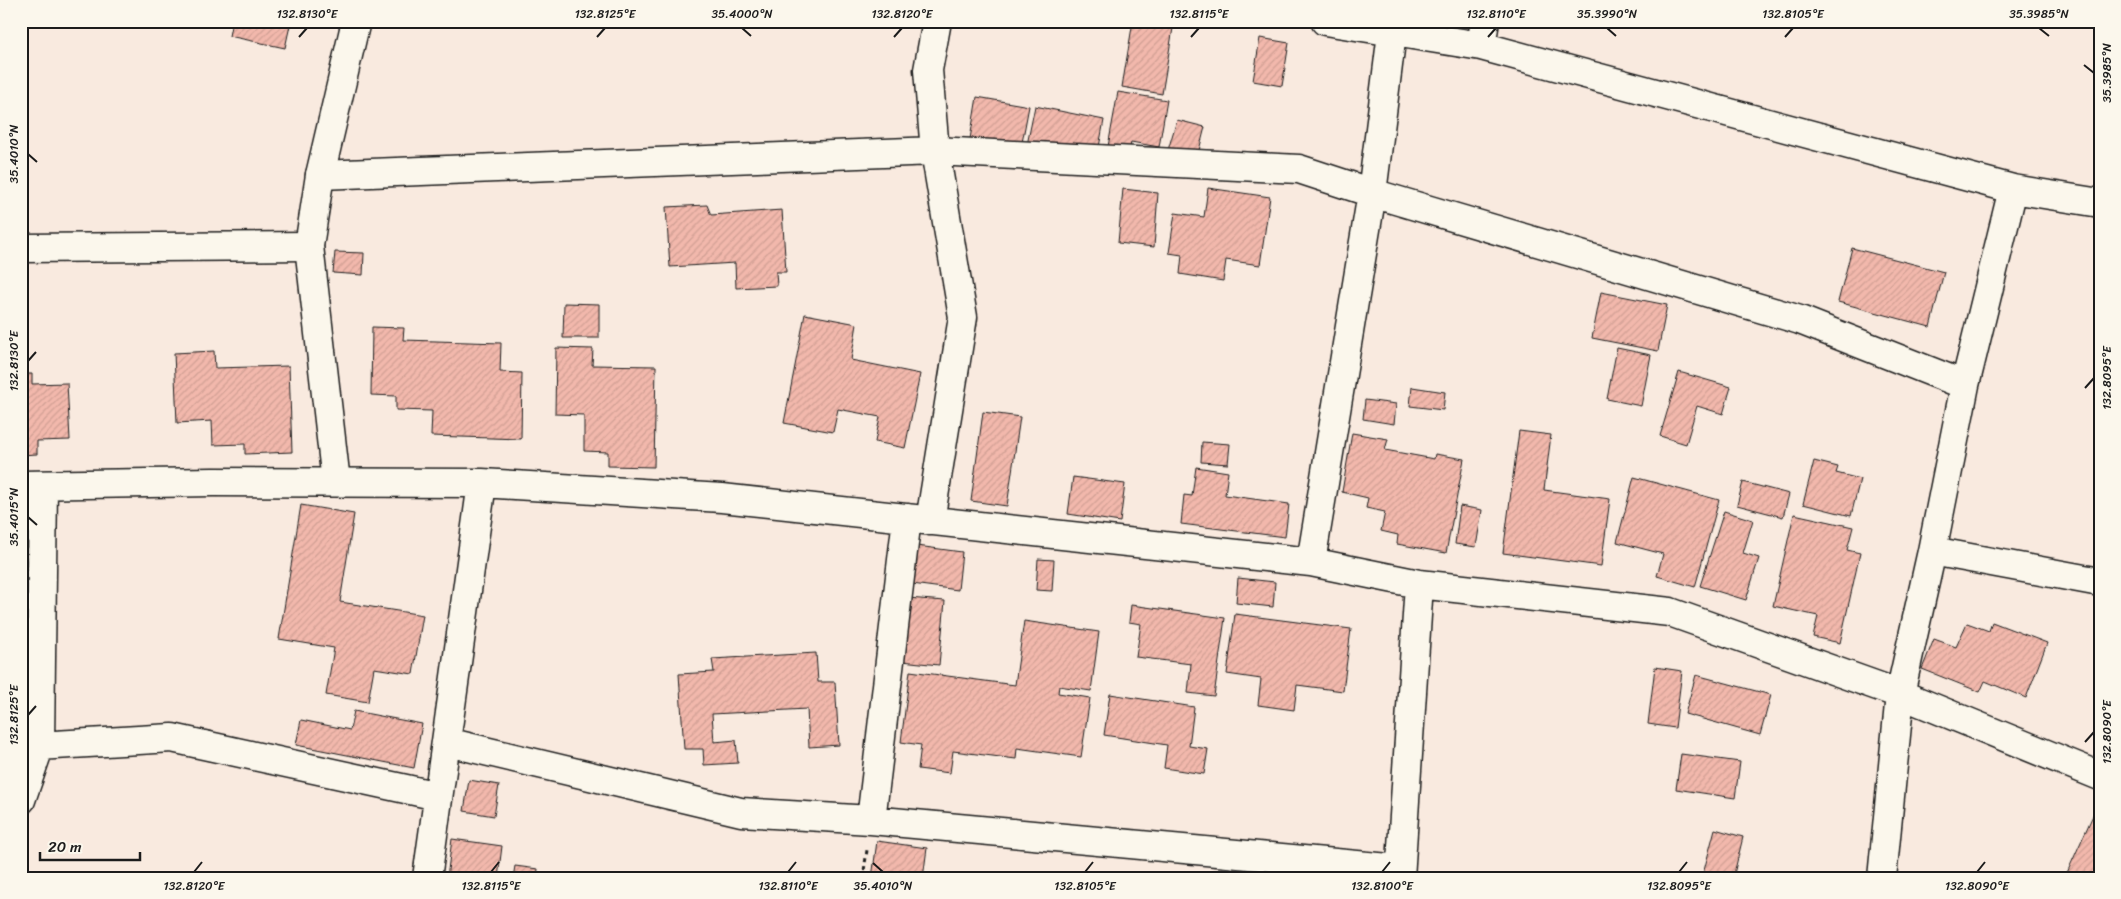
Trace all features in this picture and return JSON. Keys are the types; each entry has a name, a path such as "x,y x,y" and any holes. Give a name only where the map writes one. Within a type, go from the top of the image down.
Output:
{"street":[{"path":"336,482 309,246 320,174 356,21"},
{"path":"872,820 919,520 963,317 935,151 928,70 937,21"},
{"path":"1325,21 1392,33 1483,34 2013,189 2100,203"},
{"path":"1311,562 1372,192 1392,33"},
{"path":"320,174 935,151 1299,169 1800,320 1965,385"},
{"path":"1882,878 1900,694 1932,551 1965,385 2013,189"},
{"path":"21,248 309,246"},
{"path":"21,800 31,746 32,485 336,482 482,483 722,498 1311,562 1419,584 1670,612 1900,694 2100,776"},
{"path":"427,878 482,483"},
{"path":"1932,551 2100,582"},
{"path":"447,742 740,812 872,820 1400,873 1419,584"},
{"path":"31,746 172,738 438,796"}],"building":[{"path":"232,21 291,21 285,48 229,36"},
{"path":"1133,21 1173,28 1162,94 1122,87"},
{"path":"1260,38 1289,43 1282,86 1253,81"},
{"path":"1118,92 1167,100 1159,147 1131,142 1129,155 1107,152"},
{"path":"977,97 1029,106 1021,148 970,139"},
{"path":"1035,106 1104,120 1097,158 1027,145"},
{"path":"1177,120 1205,127 1197,158 1168,150"},
{"path":"1208,188 1270,197 1260,265 1226,260 1223,281 1180,274 1182,255 1169,253 1175,213 1204,217"},
{"path":"1123,189 1158,193 1154,247 1118,243"},
{"path":"707,205 711,215 782,210 786,272 776,272 777,286 736,288 735,263 670,267 666,207"},
{"path":"1852,248 1944,272 1930,327 1838,302"},
{"path":"335,252 364,253 363,275 333,273"},
{"path":"1601,292 1667,305 1658,351 1592,338"},
{"path":"564,303 599,304 599,338 563,338"},
{"path":"805,314 857,324 851,360 920,374 905,448 875,442 880,417 838,409 833,432 784,423"},
{"path":"372,327 404,328 403,340 501,343 500,372 522,373 521,439 431,436 432,411 396,410 396,396 371,395"},
{"path":"556,348 593,349 592,365 656,366 654,467 608,466 608,452 584,451 584,415 555,414"},
{"path":"1617,348 1651,355 1641,406 1607,399"},
{"path":"214,351 215,368 289,366 292,452 245,454 245,444 213,445 212,421 177,423 174,353"},
{"path":"1679,372 1731,387 1723,414 1697,406 1686,444 1660,436"},
{"path":"21,374 32,374 32,384 67,383 70,440 37,441 37,454 21,455"},
{"path":"1412,387 1445,392 1443,410 1410,406"},
{"path":"1365,400 1396,404 1394,424 1363,419"},
{"path":"983,412 1020,417 1007,506 971,501"},
{"path":"1519,431 1551,435 1544,490 1610,499 1601,566 1503,553"},
{"path":"1352,433 1388,439 1385,450 1434,459 1435,454 1464,459 1446,553 1397,544 1398,535 1381,531 1385,512 1366,508 1368,498 1342,492"},
{"path":"1202,442 1230,444 1228,464 1201,462"},
{"path":"1814,461 1838,467 1836,473 1860,479 1851,516 1803,504"},
{"path":"1196,467 1228,472 1225,495 1289,504 1285,537 1181,524 1184,495 1192,496"},
{"path":"1073,477 1125,484 1120,522 1068,514"},
{"path":"1634,477 1719,500 1695,587 1657,576 1663,554 1617,542"},
{"path":"1743,482 1789,494 1783,517 1737,505"},
{"path":"301,505 354,514 340,602 423,615 413,674 374,668 368,702 326,695 334,648 279,639"},
{"path":"1460,506 1482,510 1476,547 1455,544"},
{"path":"1724,511 1753,520 1743,553 1759,558 1746,600 1700,586"},
{"path":"1794,514 1853,527 1847,550 1860,553 1840,643 1813,637 1818,616 1773,606"},
{"path":"917,546 962,552 958,590 912,584"},
{"path":"1038,559 1054,560 1052,591 1036,590"},
{"path":"1238,578 1275,582 1273,607 1236,603"},
{"path":"908,598 945,601 939,665 902,661"},
{"path":"1131,605 1225,618 1214,696 1188,693 1191,664 1136,657 1141,624 1129,622"},
{"path":"1235,614 1351,629 1343,691 1297,685 1294,710 1258,705 1261,679 1227,674"},
{"path":"1024,621 1099,632 1091,691 1059,686 1058,693 1090,698 1081,757 1017,748 1016,759 953,751 950,773 918,769 921,745 901,742 910,671 1015,685"},
{"path":"1992,622 2047,643 2026,698 1985,681 1980,692 1922,669 1934,639 1956,647 1967,623 1989,631"},
{"path":"816,653 818,682 835,682 839,745 809,747 807,709 712,714 714,742 736,740 738,763 704,765 703,749 684,749 679,674 714,672 712,659"},
{"path":"1655,667 1682,671 1675,728 1648,724"},
{"path":"1696,675 1771,695 1760,735 1685,714"},
{"path":"1110,694 1194,707 1189,746 1208,749 1204,774 1164,768 1167,745 1104,735"},
{"path":"354,711 422,724 414,768 296,745 301,720 350,730"},
{"path":"1681,754 1740,762 1735,798 1676,789"},
{"path":"469,780 499,785 494,816 464,811"},
{"path":"2099,802 2100,877 2073,878 2066,875"},
{"path":"1715,829 1743,837 1733,878 1702,878"},
{"path":"452,839 502,846 498,878 447,878"},
{"path":"877,841 927,848 923,878 872,878"},
{"path":"515,866 538,869 537,878 513,878"}]}
